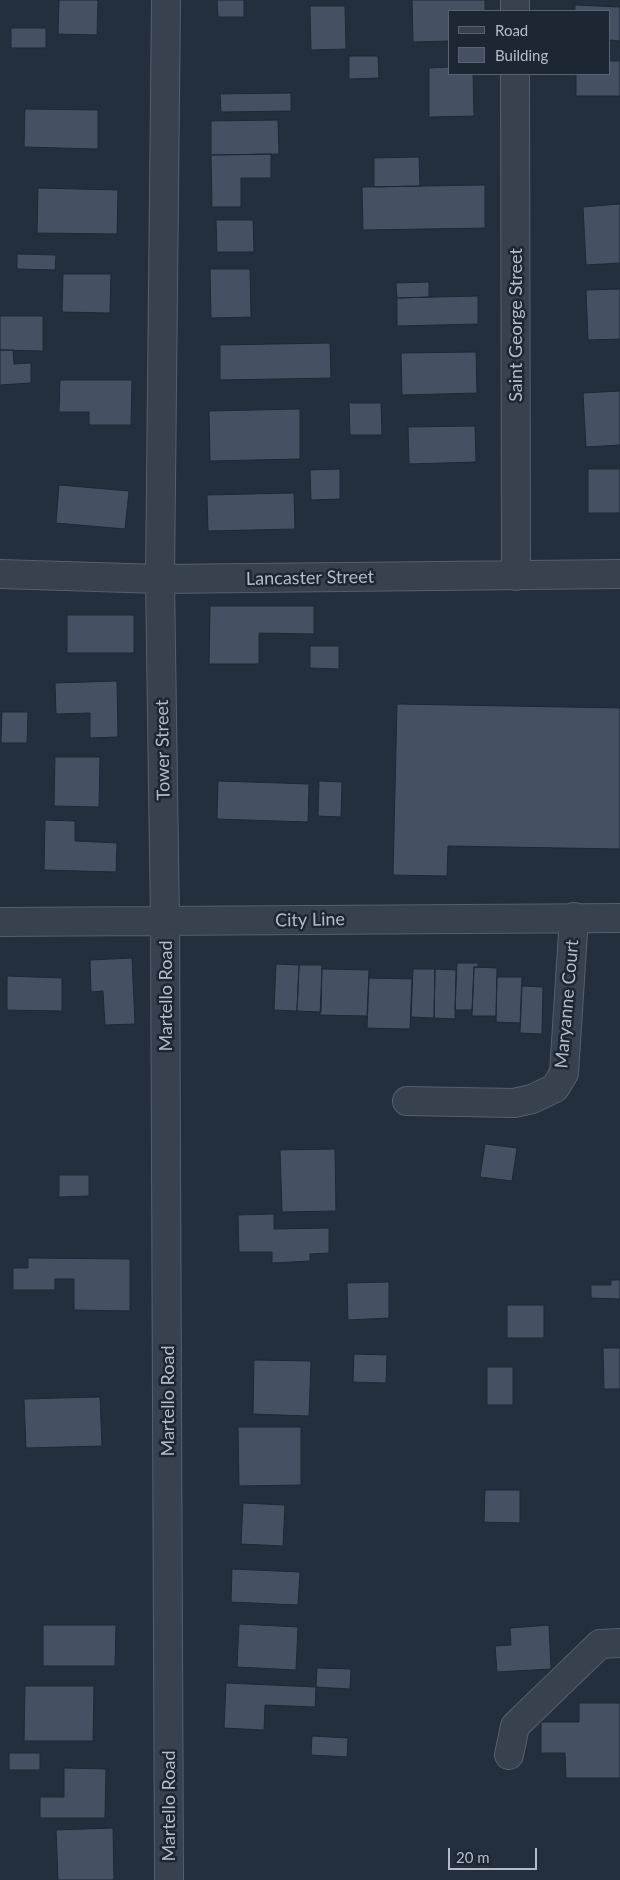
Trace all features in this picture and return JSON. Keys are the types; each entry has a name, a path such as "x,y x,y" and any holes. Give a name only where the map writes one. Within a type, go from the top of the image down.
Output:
{"street":[{"name":"Tower Street","path":"166,0 160,579 166,921"},
{"name":"Saint George Street","path":"515,75 516,576"},
{"name":"Lancaster Street","path":"0,574 160,579 620,574"},
{"name":"Maryanne Court","path":"407,1101 514,1103 532,1099 554,1088 564,1073 574,917"},
{"name":"City Line","path":"0,922 620,918"},
{"name":"Martello Road","path":"166,921 169,1880"},
{"path":"509,1755 515,1726 600,1644 620,1643"}],"building":[{"path":"59,0 98,0 97,35 58,34"},
{"path":"217,0 244,0 244,17 218,17"},
{"path":"412,0 485,0 485,10 448,10 448,41 413,42"},
{"path":"575,5 620,7 620,41 610,40 610,10 575,10"},
{"path":"310,6 345,6 346,49 311,50"},
{"path":"11,28 46,28 46,48 11,48"},
{"path":"349,56 378,56 379,78 349,79"},
{"path":"610,61 620,61 620,96 576,96 576,75 610,75"},
{"path":"448,67 448,75 473,75 474,116 429,117 429,68"},
{"path":"291,93 291,111 221,112 220,94"},
{"path":"25,109 98,110 98,149 24,147"},
{"path":"278,120 279,154 211,155 211,121"},
{"path":"271,154 271,178 241,178 241,207 212,207 211,155"},
{"path":"419,157 420,186 374,187 374,158"},
{"path":"485,185 485,228 363,230 362,187"},
{"path":"38,188 118,190 117,234 37,233"},
{"path":"620,204 620,263 586,265 583,207"},
{"path":"216,220 253,220 254,252 217,252"},
{"path":"17,254 56,255 55,270 17,269"},
{"path":"210,269 250,269 251,317 211,318"},
{"path":"63,274 111,274 110,313 62,312"},
{"path":"429,282 429,297 397,298 396,283"},
{"path":"620,289 620,339 588,340 586,290"},
{"path":"478,296 478,324 397,326 397,298"},
{"path":"0,316 43,316 43,351 0,350"},
{"path":"330,343 331,378 220,380 220,345"},
{"path":"0,350 13,350 14,364 31,363 31,383 0,385"},
{"path":"476,352 477,393 402,395 401,353"},
{"path":"60,380 132,380 131,425 89,425 89,412 59,412"},
{"path":"620,391 620,445 586,447 583,393"},
{"path":"349,403 381,403 382,435 350,435"},
{"path":"300,409 300,459 210,461 209,411"},
{"path":"475,426 476,462 409,464 408,427"},
{"path":"340,469 340,499 311,500 310,470"},
{"path":"588,469 620,469 620,513 588,513"},
{"path":"59,485 129,491 125,529 56,523"},
{"path":"294,493 295,529 208,531 207,495"},
{"path":"210,606 314,606 314,634 259,633 259,664 209,664"},
{"path":"67,615 134,615 134,653 67,653"},
{"path":"310,646 339,646 339,669 310,668"},
{"path":"117,681 118,737 90,738 90,713 56,714 55,683"},
{"path":"397,704 620,708 620,849 448,846 447,876 393,875"},
{"path":"2,712 28,712 27,743 1,743"},
{"path":"55,757 100,757 99,807 54,806"},
{"path":"218,781 309,784 308,822 217,819"},
{"path":"319,781 342,782 341,817 318,816"},
{"path":"45,820 75,821 75,841 117,843 116,872 44,870"},
{"path":"132,958 135,1024 105,1025 103,991 91,992 90,960"},
{"path":"457,963 478,963 478,968 474,967 472,1010 455,1010"},
{"path":"276,964 299,965 297,1011 274,1010"},
{"path":"299,965 322,965 321,1012 297,1011"},
{"path":"474,967 497,968 496,1016 472,1016"},
{"path":"322,969 369,970 367,1016 320,1015"},
{"path":"413,969 435,969 434,1018 411,1017"},
{"path":"435,969 456,970 455,1019 434,1018"},
{"path":"7,976 62,978 62,1011 7,1010"},
{"path":"497,977 522,977 520,1023 496,1022"},
{"path":"369,978 412,979 410,1029 367,1028"},
{"path":"522,986 543,987 542,1034 520,1033"},
{"path":"485,1144 517,1148 512,1181 480,1177"},
{"path":"335,1149 336,1211 282,1212 280,1150"},
{"path":"59,1175 89,1175 89,1196 59,1197"},
{"path":"274,1214 274,1229 329,1228 329,1253 310,1254 310,1261 272,1263 272,1252 239,1252 238,1215"},
{"path":"28,1258 130,1259 130,1311 74,1310 74,1279 55,1279 55,1290 13,1290 13,1268 28,1268"},
{"path":"611,1280 620,1280 620,1299 591,1298 591,1285 611,1285"},
{"path":"389,1282 389,1318 348,1320 347,1283"},
{"path":"507,1305 544,1305 544,1338 507,1338"},
{"path":"603,1348 620,1348 620,1389 604,1389"},
{"path":"354,1354 387,1355 386,1383 353,1382"},
{"path":"254,1360 311,1361 309,1416 253,1414"},
{"path":"487,1367 513,1367 513,1405 487,1405"},
{"path":"100,1397 102,1446 26,1448 24,1399"},
{"path":"238,1427 301,1427 301,1485 239,1486"},
{"path":"485,1490 520,1490 520,1523 484,1522"},
{"path":"243,1503 285,1505 283,1546 241,1544"},
{"path":"232,1569 300,1572 298,1605 231,1602"},
{"path":"239,1624 298,1627 296,1670 237,1667"},
{"path":"43,1625 116,1625 115,1666 43,1666"},
{"path":"549,1625 551,1669 497,1672 495,1646 511,1645 510,1628"},
{"path":"317,1668 351,1669 350,1689 316,1687"},
{"path":"226,1683 316,1687 315,1707 265,1705 264,1730 224,1728"},
{"path":"25,1686 94,1686 93,1741 24,1741"},
{"path":"579,1703 620,1703 620,1778 566,1778 565,1753 541,1753 541,1722 579,1722"},
{"path":"312,1736 348,1738 347,1757 311,1755"},
{"path":"9,1753 40,1753 40,1770 9,1770"},
{"path":"64,1768 106,1769 105,1818 40,1818 40,1797 64,1797"},
{"path":"113,1828 114,1880 58,1880 56,1830"}]}
